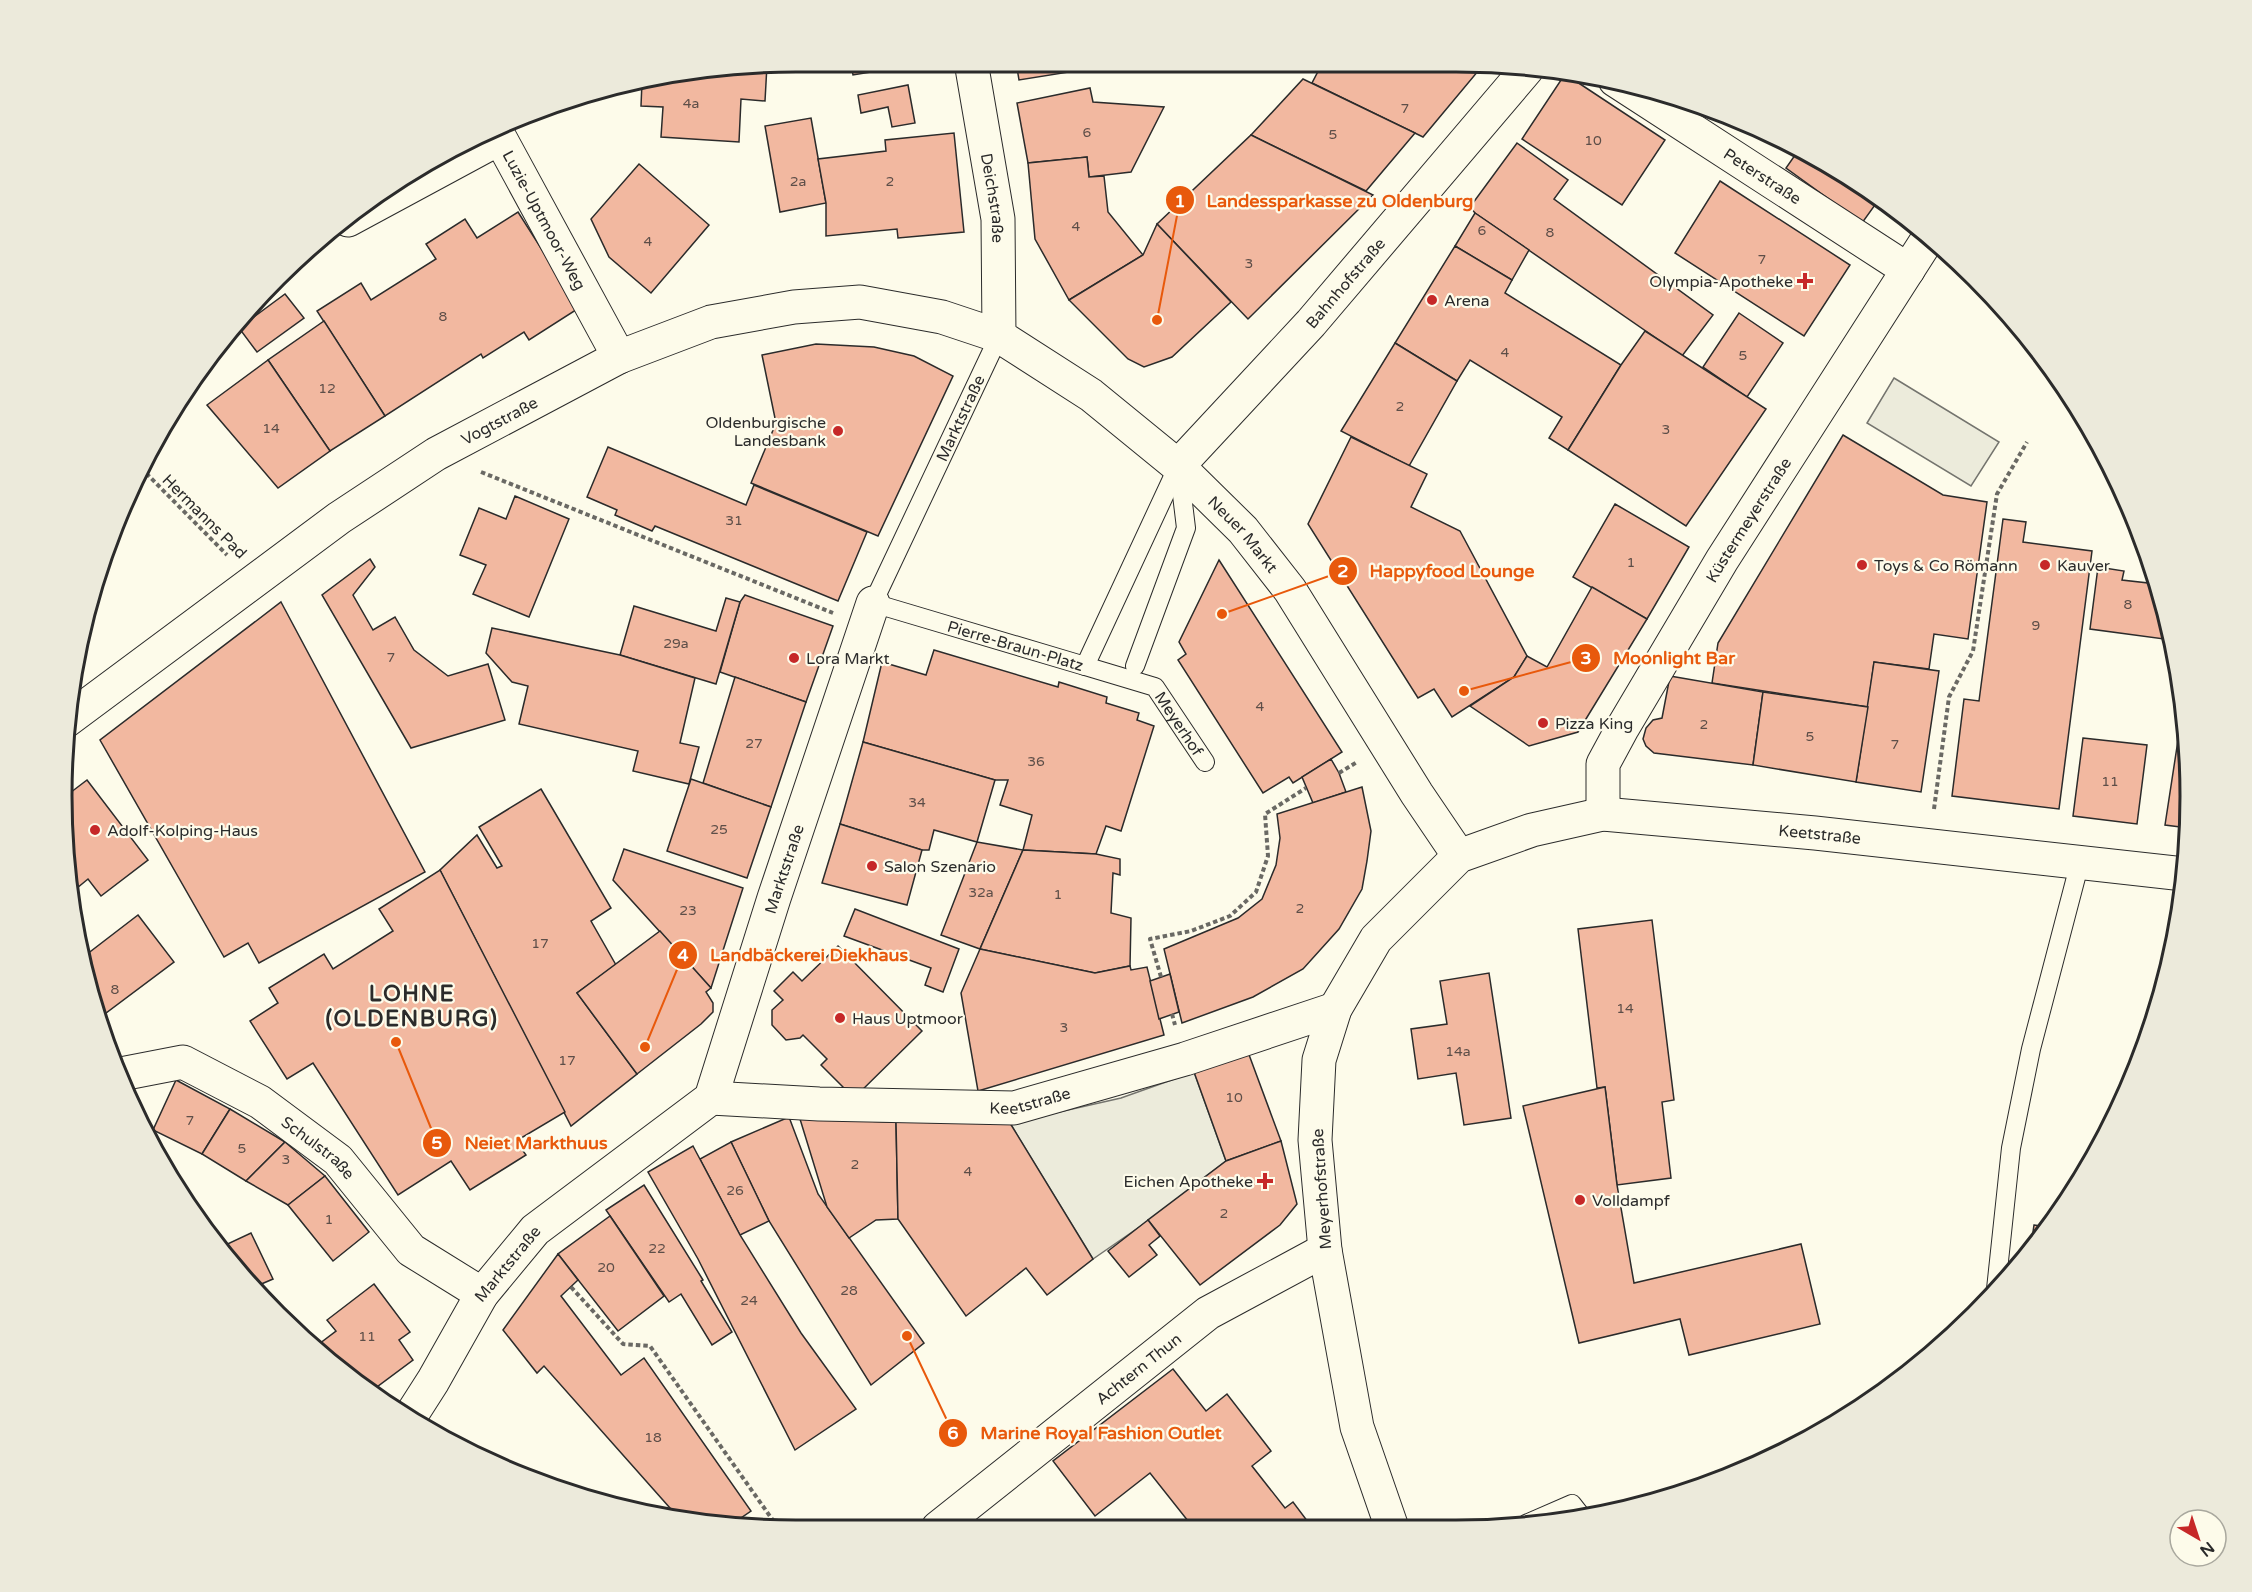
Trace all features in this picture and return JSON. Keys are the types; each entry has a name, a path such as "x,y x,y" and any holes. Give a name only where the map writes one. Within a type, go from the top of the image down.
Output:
{"street":[{"name":"Deichstraße","path":"973,72 998,219 999,336"},
{"name":"Bahnhofstraße","path":"1178,466 1311,323 1521,76"},
{"name":"Peterstraße","path":"1640,96 1908,270"},
{"name":"Luzie-Uptmoor-Weg","path":"387,199 500,138 619,357"},
{"name":"Küstermeyerstraße","path":"1603,814 1603,765 1623,727 1722,560 1924,245"},
{"name":"Vogtstraße","path":"77,713 339,518 436,454 619,357 711,322 794,307 860,302 942,317 999,336"},
{"name":"Neuer Markt","path":"999,336 1091,395 1178,466 1243,530 1290,590 1417,794 1459,856"},
{"name":"Marktstraße","path":"414,1411 482,1294 535,1230 711,1098 774,898 869,614"},
{"name":"Keetstraße","path":"1459,856 1532,830 1603,814 1929,845 2175,873"},
{"name":"Meyerhofstraße","path":"1389,1520 1357,1427 1325,1250 1315,1140 1319,1060 1335,1009 1376,939 1459,856"},
{"name":"Keetstraße","path":"711,1098 819,1104 1014,1108 1185,1059 1335,1009"},
{"name":"Schulstraße","path":"127,1073 183,1062 260,1102 338,1160 411,1250 482,1294"},
{"name":"Achtern Thun","path":"948,1520 1208,1313 1325,1250"}],"lane":[{"name":"Marktstraße","path":"869,614 999,336"},
{"name":"Pierre-Braun-Platz","path":"869,614 1085,666 1178,466"},
{"path":"1135,666 1186,528 1178,466"},
{"name":"Meyerhof","path":"1085,666 1155,687 1205,762"},
{"path":"1997,1276 2013,1137 2031,1049 2079,862"},
{"path":"1549,1514 1572,1504 1576,1510"}],"path":[{"path":"1929,845 1948,698 1973,651 1997,494 2027,442"},
{"path":"436,454 869,614"},
{"name":"Hermanns Pad","path":"148,475 253,581"},
{"path":"1161,977 1150,939 1191,931 1230,916 1256,892 1268,856 1265,814 1306,788"},
{"path":"571,1287 623,1344 650,1346 772,1519"}],"shaded area":[{"path":"1894,378 1999,442 1971,486 1867,423"},
{"path":"1194,1072 1226,1161 1148,1221 1093,1259 1010,1123 1121,1098"}],"building":[{"path":"852,72 872,72 853,75"},
{"path":"1018,72 1069,72 1019,80"},
{"path":"1318,72 1477,73 1423,137 1312,83"},
{"path":"767,73 765,101 741,99 739,142 661,137 663,107 641,106 642,89 701,78"},
{"path":"1303,79 1415,133 1366,191 1251,135"},
{"path":"1561,80 1578,83 1665,140 1622,205 1522,139"},
{"path":"908,85 915,123 892,127 888,107 861,113 858,95"},
{"path":"1090,88 1093,102 1164,107 1131,172 1089,177 1087,157 1028,163 1017,103"},
{"path":"811,118 826,203 780,212 765,126"},
{"path":"954,133 964,232 898,238 897,229 826,236 826,203 818,159 886,151 885,140"},
{"path":"1251,135 1373,195 1248,319 1157,224"},
{"path":"1517,143 1568,180 1554,199 1713,315 1682,356 1475,213 1470,207"},
{"path":"1794,156 1818,169 1874,206 1862,223 1786,168"},
{"path":"1087,157 1089,177 1104,176 1108,212 1143,255 1069,300 1035,239 1028,163"},
{"path":"639,164 709,225 651,293 609,257 591,219"},
{"path":"1720,181 1850,265 1804,336 1675,253"},
{"path":"518,212 579,308 529,340 524,332 483,358 481,354 385,416 317,311 361,283 371,300 436,259 426,244 465,219 477,238"},
{"path":"1475,213 1529,250 1512,280 1455,246"},
{"path":"1157,224 1231,302 1172,357 1144,367 1128,359 1069,300 1143,255"},
{"path":"1455,246 1512,280 1505,293 1621,365 1568,450 1549,438 1562,417 1470,360 1457,381 1395,343"},
{"path":"285,294 304,318 257,352 242,331 254,317"},
{"path":"1739,313 1783,343 1747,397 1703,367"},
{"path":"324,321 385,416 330,451 268,360"},
{"path":"1645,331 1766,409 1686,526 1568,450"},
{"path":"1395,343 1457,381 1409,466 1341,431"},
{"path":"816,344 874,347 914,356 953,376 878,536 751,483 776,423 762,355"},
{"path":"268,360 330,451 278,488 207,405"},
{"path":"1843,435 1943,495 1987,502 1968,639 1934,634 1929,669 1874,662 1868,707 1712,683 1718,643"},
{"path":"1351,437 1427,474 1411,507 1460,531 1527,656 1514,677 1452,717 1434,689 1418,698 1308,524"},
{"path":"608,447 746,505 754,485 867,532 838,601 655,526 652,531 615,515 617,510 587,497"},
{"path":"515,496 569,519 529,617 473,594 486,565 460,555 479,508 506,519"},
{"path":"1615,504 1689,547 1647,619 1573,577"},
{"path":"2003,519 2026,522 2023,542 2092,551 2059,809 1952,796 1964,699 1979,701"},
{"path":"370,559 375,567 353,595 373,630 395,617 414,650 448,676 488,664 505,720 411,748 322,595"},
{"path":"1219,560 1342,752 1293,783 1289,777 1263,793 1178,660 1186,654 1179,642"},
{"path":"2098,567 2124,571 2122,580 2148,583 2162,639 2090,629"},
{"path":"1592,587 1647,619 1578,732 1529,746 1470,706 1514,677 1527,656 1547,667"},
{"path":"745,595 833,626 806,702 720,672 740,602"},
{"path":"726,598 740,602 716,684 620,655 634,606 716,631"},
{"path":"281,602 425,872 259,963 248,943 224,957 100,740"},
{"path":"492,628 620,655 695,678 680,743 699,747 689,784 633,771 638,751 519,724 528,686 512,682 486,653"},
{"path":"934,650 1058,687 1059,682 1107,697 1106,703 1139,713 1137,720 1154,726 1121,831 1106,826 1096,854 1023,850 1032,815 1000,805 1008,780 995,780 863,742 882,662 926,675"},
{"path":"1874,662 1939,671 1921,792 1856,782"},
{"path":"1670,676 1763,692 1753,765 1654,753 1646,746 1643,739 1646,728 1653,720 1662,718"},
{"path":"735,677 806,702 771,807 703,783"},
{"path":"1763,692 1868,707 1856,782 1753,765"},
{"path":"2083,738 2147,745 2137,824 2073,816"},
{"path":"863,742 995,780 977,842 934,830 929,850 922,850 840,824"},
{"path":"2178,743 2179,827 2165,825"},
{"path":"1331,759 1346,792 1313,803 1302,777"},
{"path":"691,779 771,807 747,878 667,851"},
{"name":"Adolf-Kolping-Haus","path":"87,780 148,860 101,896 88,879 78,887 72,791"},
{"path":"1362,787 1371,831 1367,861 1362,889 1339,929 1303,969 1253,997 1182,1023 1164,949 1238,918 1262,899 1276,865 1280,838 1277,814"},
{"path":"541,789 611,908 591,921 616,965 577,993 637,1074 571,1126 440,870 477,835 497,868 502,866 479,827"},
{"name":"Salon Szenario","path":"840,824 922,850 907,905 822,883"},
{"path":"977,842 1023,850 980,949 941,935"},
{"path":"624,849 743,888 711,988 613,880"},
{"path":"1023,850 1096,854 1120,859 1120,875 1113,873 1111,913 1131,918 1130,966 1095,973 980,949"},
{"path":"440,870 565,1112 516,1141 526,1155 470,1190 451,1161 398,1195 313,1063 287,1079 250,1021 278,1003 269,988 324,954 333,969 393,931 379,909"},
{"path":"855,909 959,949 943,992 925,985 931,968 844,936"},
{"path":"138,915 174,962 106,1013 90,952"},
{"path":"1652,920 1674,1100 1662,1102 1671,1178 1617,1185 1605,1087 1597,1088 1578,929"},
{"path":"660,931 711,988 706,992 713,1003 713,1012 637,1074 577,993"},
{"name":"Haus Uptmoor","path":"838,946 922,1031 854,1098 821,1065 827,1059 803,1035 800,1038 786,1040 772,1025 772,1010 783,1000 774,991 793,972 802,981"},
{"path":"980,949 1095,973 1130,966 1131,970 1147,967 1164,1035 978,1091 961,993"},
{"path":"1489,973 1511,1118 1464,1125 1456,1073 1418,1079 1411,1029 1447,1024 1440,981"},
{"path":"1170,974 1179,1012 1159,1019 1150,981"},
{"path":"1248,1052 1281,1141 1226,1161 1194,1072"},
{"path":"176,1080 230,1109 202,1154 154,1129"},
{"path":"1605,1087 1617,1185 1634,1283 1801,1244 1820,1324 1689,1355 1680,1319 1579,1343 1523,1106"},
{"path":"230,1109 285,1142 246,1181 202,1154"},
{"path":"789,1117 818,1194 924,1343 871,1385 769,1221 731,1142"},
{"path":"800,1119 896,1122 898,1219 876,1220 849,1238 827,1207"},
{"path":"896,1122 1010,1123 1093,1259 1047,1295 1026,1268 966,1316 898,1219"},
{"path":"1281,1141 1297,1204 1280,1225 1200,1285 1148,1220 1226,1161"},
{"path":"285,1142 325,1176 288,1205 246,1181"},
{"path":"731,1142 769,1221 740,1235 700,1159"},
{"path":"693,1146 740,1235 801,1333 856,1409 795,1450 698,1259 648,1172"},
{"path":"325,1176 369,1232 333,1261 288,1205"},
{"path":"644,1185 703,1280 701,1281 732,1332 712,1345 681,1294 669,1302 606,1210"},
{"path":"610,1216 664,1296 618,1331 558,1254"},
{"path":"1148,1220 1160,1236 1149,1245 1157,1255 1129,1277 1108,1251"},
{"path":"251,1233 273,1279 262,1284 228,1244"},
{"path":"558,1254 578,1280 561,1296 621,1375 644,1358 751,1511 742,1517 671,1509 544,1366 537,1373 503,1330"},
{"path":"374,1284 410,1332 399,1340 413,1360 378,1386 321,1342 336,1331 327,1320"},
{"path":"1173,1369 1206,1411 1227,1394 1271,1451 1252,1466 1285,1508 1293,1502 1306,1520 1187,1520 1150,1473 1095,1516 1053,1461"}],"place":[{"name":"Olympia-Apotheke","path":"1805,281"},
{"name":"Arena","path":"1432,300"},
{"name":"Landessparkasse zu Oldenburg","path":"1157,320"},
{"name":"Oldenburgische Landesbank","path":"838,431"},
{"name":"Toys & Co Römann","path":"1862,565"},
{"name":"Kauver","path":"2045,565"},
{"name":"Happyfood Lounge","path":"1222,614"},
{"name":"Lora Markt","path":"794,658"},
{"name":"Moonlight Bar","path":"1464,691"},
{"name":"Pizza King","path":"1543,723"},
{"name":"Adolf-Kolping-Haus","path":"95,830"},
{"name":"Salon Szenario","path":"872,866"},
{"name":"Haus Uptmoor","path":"840,1018"},
{"name":"Neiet Markthuus","path":"396,1042"},
{"name":"Landbäckerei Diekhaus","path":"645,1047"},
{"name":"Eichen Apotheke","path":"1265,1181"},
{"name":"Volldampf","path":"1580,1200"},
{"name":"Marine Royal Fashion Outlet","path":"907,1336"}],"district":[{"name":"LOHNE (OLDENBURG)","path":"412,1006"}]}
